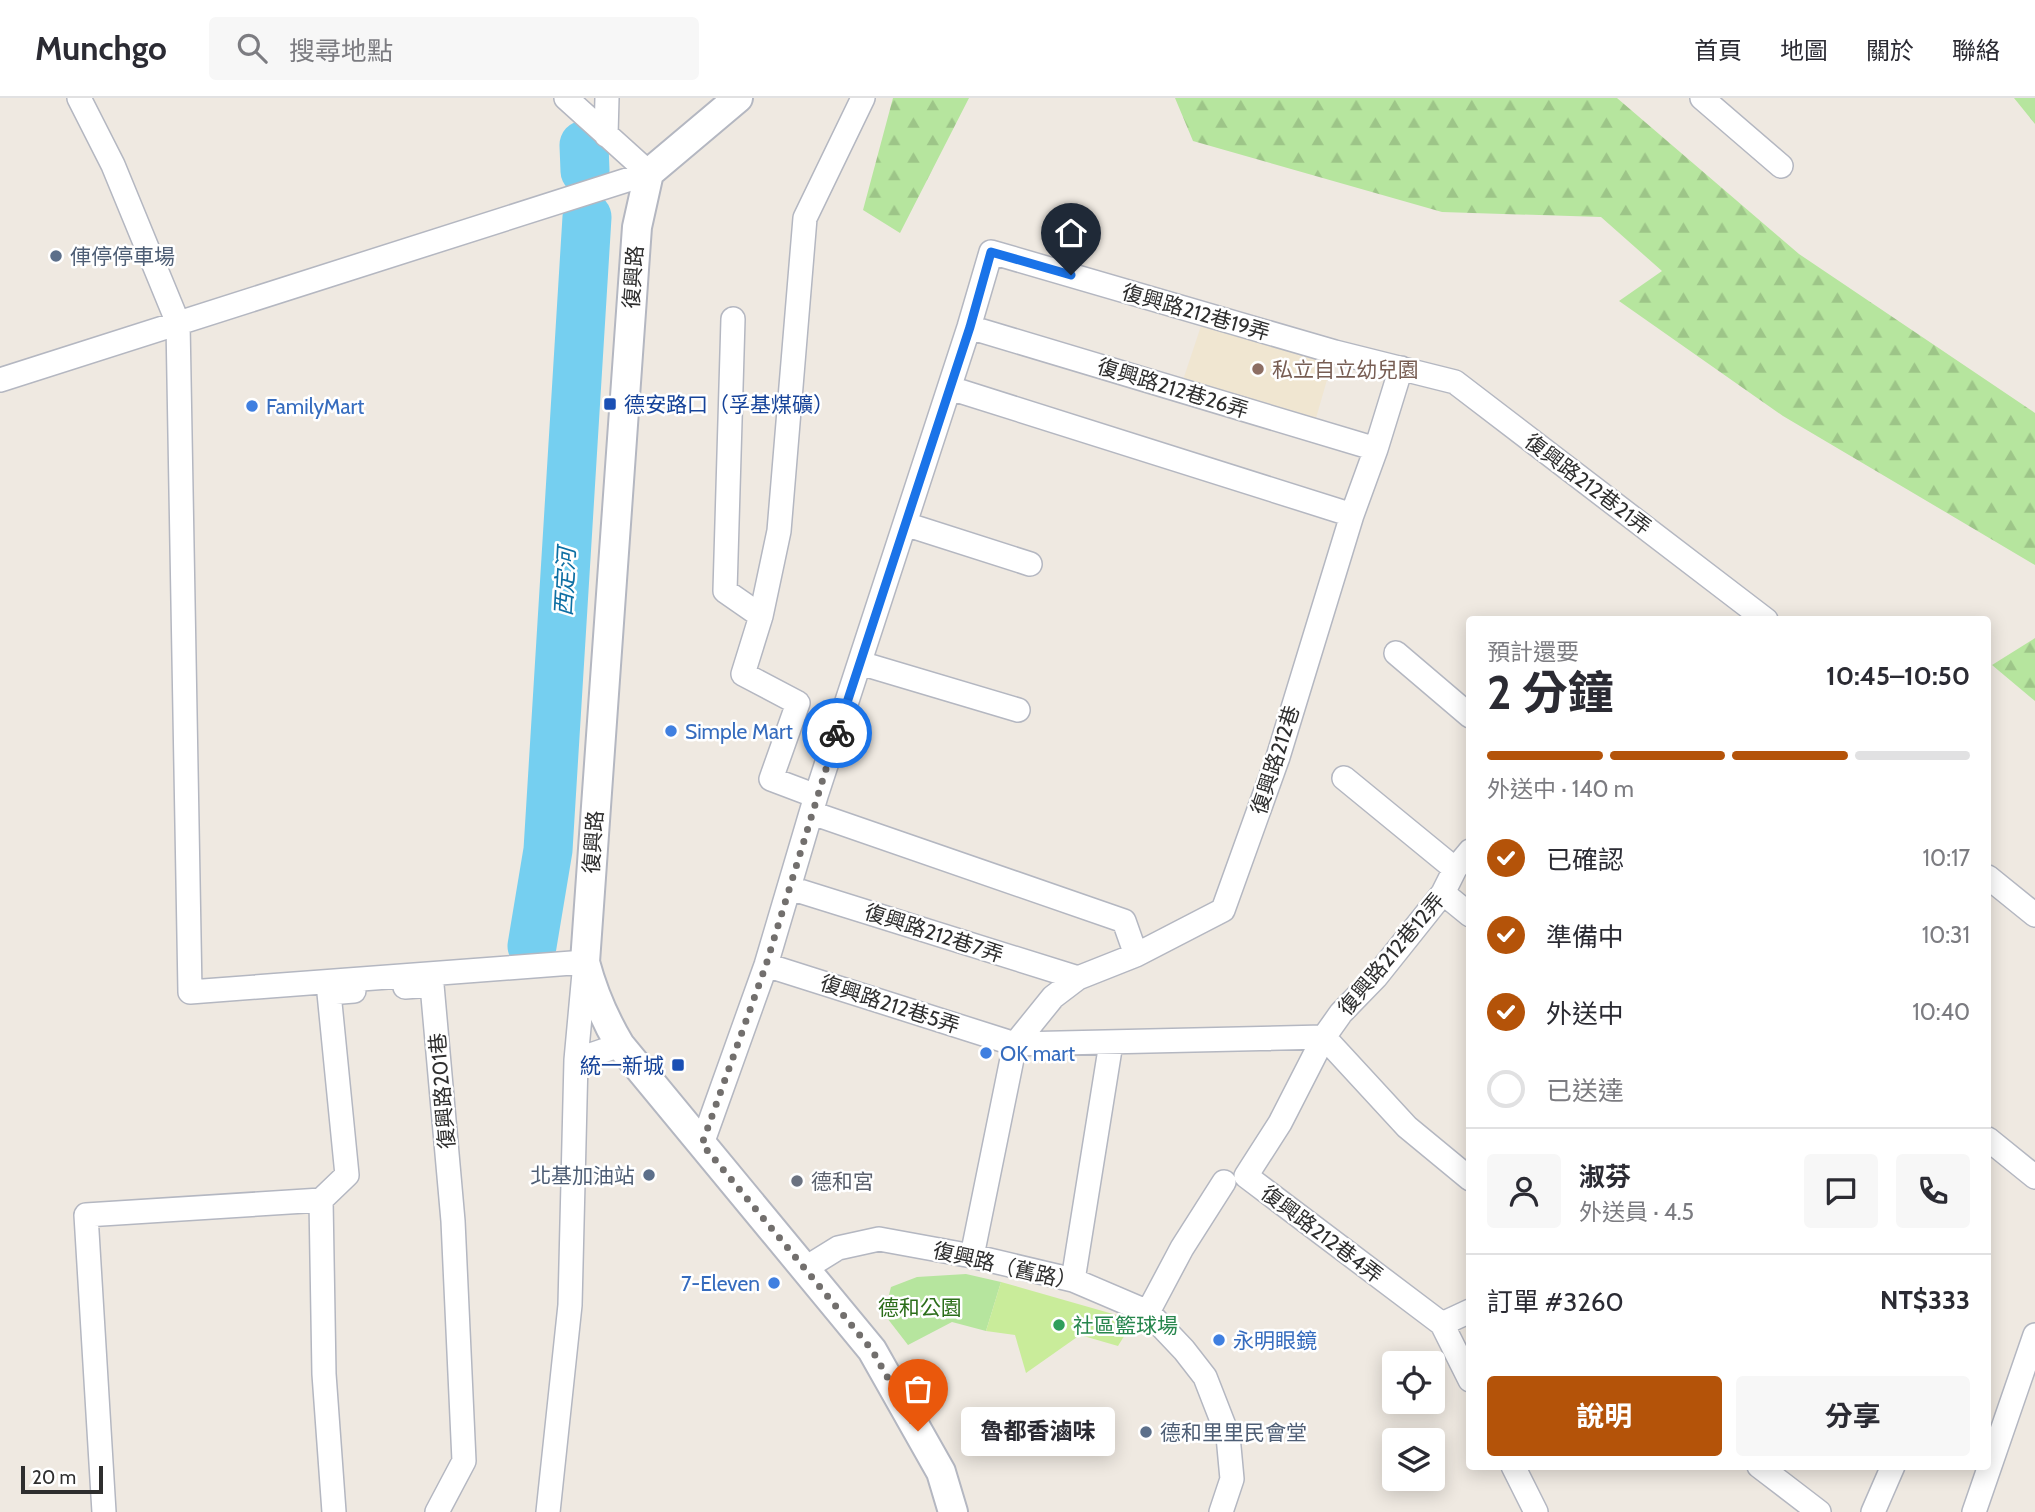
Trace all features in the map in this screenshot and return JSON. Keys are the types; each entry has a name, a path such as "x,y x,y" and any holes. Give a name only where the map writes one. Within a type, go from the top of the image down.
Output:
{"street":[{"path":"79,98 113,165 178,323 190,992 585,962 576,1060 570,1305 548,1512"},
{"path":"566,98 649,173"},
{"path":"606,135 607,98"},
{"path":"0,380 649,173 738,98"},
{"path":"863,98 805,218 779,531 761,616 743,674 798,703 771,779 814,804 1124,921 1136,955"},
{"path":"1702,98 1781,166"},
{"name":"復興路","path":"649,173 637,227 585,962 605,1021 620,1045 872,1350 941,1472 953,1512"},
{"name":"復興路212巷19弄","path":"970,327 991,252 1335,352 1401,368"},
{"path":"733,319 725,591 761,616"},
{"path":"702,1144 766,965 814,804 970,327"},
{"name":"復興路212巷26弄","path":"970,327 1377,449"},
{"name":"復興路212巷","path":"972,1256 1015,1044 1052,997 1078,978 1136,955 1223,910 1278,757 1352,515 1377,449 1401,368"},
{"name":"復興路212巷21弄","path":"1401,368 1455,383 1761,616"},
{"path":"950,388 1352,515"},
{"path":"905,524 1030,564"},
{"path":"1396,653 1466,713"},
{"path":"860,663 1018,710"},
{"name":"復興路212巷12弄","path":"1344,778 1455,869"},
{"name":"復興路212巷12弄","path":"1324,1037 1443,893 1455,869 1466,856"},
{"path":"1991,879 2035,915"},
{"name":"復興路212巷7弄","path":"790,888 1078,978"},
{"path":"1443,893 1466,912"},
{"name":"復興路212巷5弄","path":"766,965 1015,1044"},
{"name":"復興路201巷","path":"321,1200 347,1175 329,993 432,985 453,1221 464,1461 437,1512"},
{"path":"1015,1044 1324,1037 1407,1127 1466,1176"},
{"name":"復興路212巷4弄","path":"1324,1037 1280,1124 1246,1176 1442,1324 1466,1372"},
{"path":"1073,1280 1111,1043"},
{"path":"576,1060 620,1045"},
{"path":"1991,1141 2035,1177"},
{"path":"1148,1312 1182,1248 1224,1182"},
{"path":"104,1512 86,1215 321,1200 324,1374 334,1512"},
{"name":"復興路（舊路）","path":"804,1269 838,1248 879,1239 972,1256 1073,1280 1148,1312 1205,1377 1228,1436 1232,1479 1221,1512"},
{"path":"1442,1324 1466,1313"},
{"path":"1991,1463 2035,1335"},
{"path":"1515,1470 1536,1512"},
{"path":"1764,1470 1819,1512"},
{"path":"1873,1512 1891,1470"},
{"path":"1974,1512 1988,1470"}],"shaded area":[{"name":"私立自立幼兒園","path":"1205,314 1335,352 1314,425 1181,386"}],"green space":[{"path":"893,98 969,98 900,233 863,210"},
{"path":"1175,98 1617,98 1799,254 2035,413 2035,565 1783,416 1619,301 1662,271 1601,217 1442,212 1193,141"},
{"path":"2014,98 2035,98 2035,124"},
{"path":"2035,638 2035,701 1992,665"},
{"name":"德和公園","path":"966,1274 1001,1282 986,1331 952,1322 908,1345 884,1314 891,1287 917,1277"},
{"name":"社區籃球場","path":"1001,1282 1134,1320 1118,1346 1080,1335 1026,1373 1015,1335 986,1331"}],"waterway":[{"name":"西定河","path":"584,145 585,171"},
{"name":"西定河","path":"532,946 548,850 587,217"}],"way so far":[{"path":"837,733 766,965 702,1144 872,1350 918,1431"}],"place":[{"name":"俥停停車場","path":"56,256"},
{"name":"私立自立幼兒園","path":"1258,369"},
{"name":"德安路口（孚基煤礦）","path":"610,404"},
{"name":"FamilyMart","path":"252,406"},
{"name":"Simple Mart","path":"671,731"},
{"name":"OK mart","path":"986,1053"},
{"name":"統一新城","path":"678,1065"},
{"name":"北基加油站","path":"649,1175"},
{"name":"德和宮","path":"797,1181"},
{"name":"7-Eleven","path":"774,1283"},
{"name":"社區籃球場","path":"1059,1325"},
{"name":"永明眼鏡","path":"1219,1340"},
{"name":"魯都香滷味","path":"918,1431"},
{"name":"德和里里民會堂","path":"1146,1432"}],"route":[{"path":"837,733 970,327 991,252 1071,275"}]}
